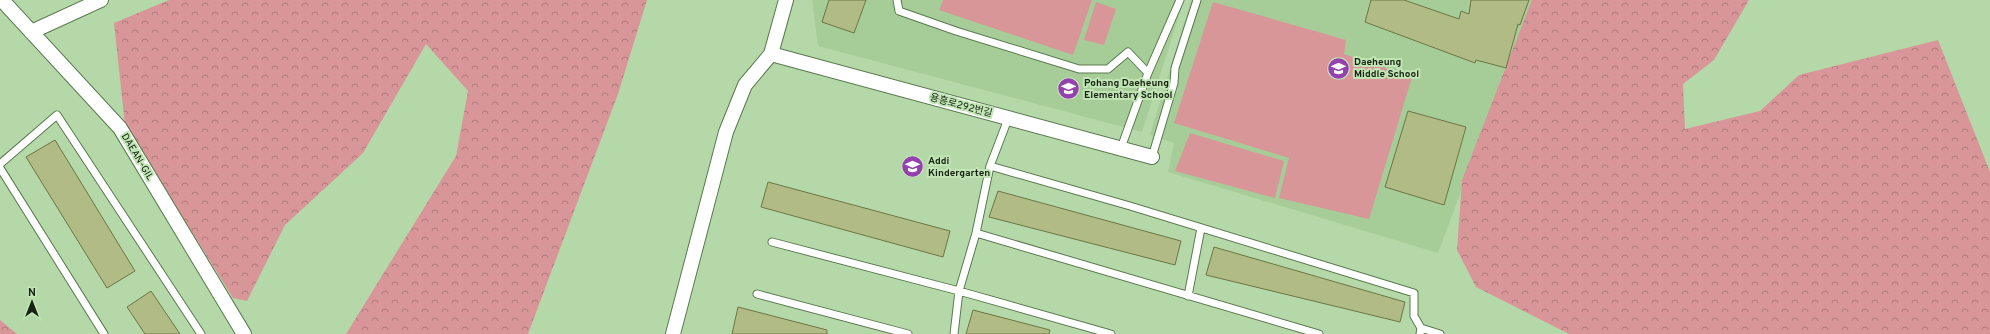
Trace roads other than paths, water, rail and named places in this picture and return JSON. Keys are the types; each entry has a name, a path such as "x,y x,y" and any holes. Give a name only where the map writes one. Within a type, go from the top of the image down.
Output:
{"street":[{"name":"DAEAN-GIL","path":"2,0 120,128 244,334"},
{"path":"31,32 101,0"},
{"path":"673,334 726,132 745,85 771,54 786,0"},
{"name":"용흥로292번길","path":"771,54 1152,157"}],"lane":[{"path":"897,0 899,11 956,31 1079,69 1108,69 1128,52 1148,74"},
{"path":"1121,148 1148,74 1180,0"},
{"path":"1152,157 1174,83 1175,68 1197,0"},
{"path":"0,164 57,115 201,334"},
{"path":"954,334 959,291 976,233 990,166 1008,119"},
{"path":"990,166 1414,293 1414,316 1421,331 1440,334"},
{"path":"0,168 104,334"},
{"path":"1188,296 1201,228"},
{"path":"976,233 1319,334"},
{"path":"772,242 959,291 1111,334"},
{"path":"757,294 908,334"}],"place":[{"name":"Daeheung Middle School","path":"1339,68"},
{"name":"Pohang Daeheung Elementary School","path":"1068,89"},
{"name":"Addi Kindergarten","path":"912,167"}]}
